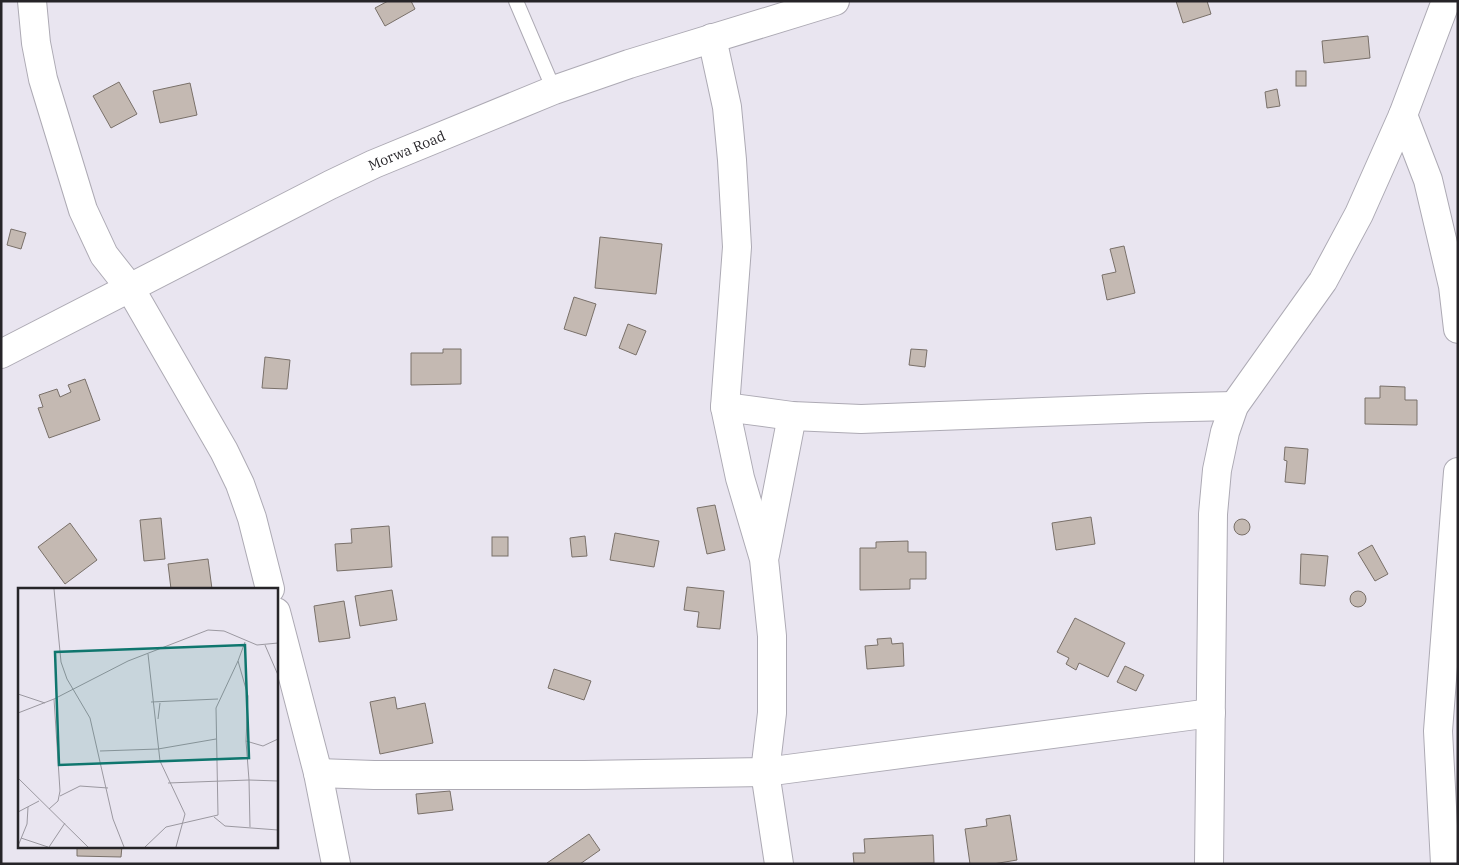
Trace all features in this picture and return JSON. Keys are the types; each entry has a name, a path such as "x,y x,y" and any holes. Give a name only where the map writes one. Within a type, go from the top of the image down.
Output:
{"street":[{"path":"32,1 36,43 44,79 82,210 104,255 130,288 224,451 240,484 252,518 270,588"},
{"name":"Morwa Road","path":"1,354 330,185 458,129 554,90 629,64 835,1"},
{"path":"1209,864 1214,505 1217,470 1225,432 1234,406 1323,281 1359,214 1403,115 1446,1"},
{"path":"712,38 727,107 737,247 725,407 740,478 764,559 772,636 772,713 764,772 779,864"},
{"path":"1403,115 1428,180 1453,286 1458,329"},
{"path":"725,407 792,416 861,419 1234,406"},
{"path":"764,559 792,416"},
{"path":"1445,864 1458,472"},
{"path":"278,620 318,773 336,864"},
{"path":"318,773 374,775 584,775 764,772 1210,713"}],"lane":[{"path":"516,1 554,90"}],"building":[{"path":"388,1 411,1 415,9 385,26 375,8"},
{"path":"1176,1 1207,1 1211,14 1183,23"},
{"path":"1368,36 1370,58 1324,63 1322,41"},
{"path":"1296,71 1306,71 1306,86 1296,86"},
{"path":"119,82 137,114 111,128 93,96"},
{"path":"190,83 197,115 160,123 153,91"},
{"path":"1277,89 1280,106 1267,108 1265,92"},
{"path":"11,229 26,233 21,249 7,245"},
{"path":"600,237 662,244 656,294 595,288"},
{"path":"1124,246 1135,293 1107,300 1102,275 1116,272 1110,249"},
{"path":"574,297 596,304 586,336 564,329"},
{"path":"628,324 646,331 636,355 619,348"},
{"path":"443,349 461,349 461,384 411,385 411,353 443,353"},
{"path":"911,349 927,350 925,367 909,365"},
{"path":"265,357 290,360 287,389 262,388"},
{"path":"85,379 100,420 49,438 38,408 43,407 39,395 57,389 60,397 71,392 68,385"},
{"path":"1380,386 1405,387 1405,400 1417,400 1417,425 1365,424 1365,398 1380,398"},
{"path":"1285,447 1308,449 1305,484 1285,482 1287,461 1284,460"},
{"path":"715,505 725,550 707,554 697,508"},
{"path":"1091,517 1095,544 1056,550 1052,523"},
{"path":"161,518 165,559 144,561 140,520"},
{"path":"1239,519 1245,519 1250,524 1248,533 1239,535 1234,530 1234,524"},
{"path":"70,523 97,560 65,584 38,547"},
{"path":"389,526 392,567 337,571 335,544 352,543 351,529"},
{"path":"615,533 659,541 654,567 610,560"},
{"path":"585,536 587,556 572,557 570,538"},
{"path":"492,537 508,537 508,556 492,556"},
{"path":"908,541 908,552 926,552 926,579 910,579 910,589 860,590 860,548 876,548 876,542"},
{"path":"1372,545 1388,574 1375,581 1358,553"},
{"path":"1301,554 1328,556 1325,586 1300,584"},
{"path":"208,559 212,588 171,588 168,564"},
{"path":"687,587 724,591 720,629 697,627 699,612 684,610"},
{"path":"392,590 397,620 360,626 355,596"},
{"path":"1355,591 1361,591 1366,596 1364,605 1355,607 1350,602 1350,596"},
{"path":"344,601 350,638 319,642 314,606"},
{"path":"1075,618 1125,643 1108,677 1079,663 1076,670 1066,664 1069,658 1057,652"},
{"path":"891,638 892,644 903,643 904,666 867,669 865,646 878,645 877,639"},
{"path":"1125,666 1144,675 1136,691 1117,682"},
{"path":"554,669 591,681 584,700 548,688"},
{"path":"395,697 397,709 425,703 433,743 380,754 370,702"},
{"path":"450,791 453,810 418,814 416,794"},
{"path":"1010,815 1017,860 993,864 970,864 965,829 987,826 986,819"},
{"path":"589,834 600,850 580,864 547,864 547,863"},
{"path":"933,835 934,863 854,864 853,853 865,853 864,839"},
{"path":"77,848 122,848 121,857 77,856"}]}
